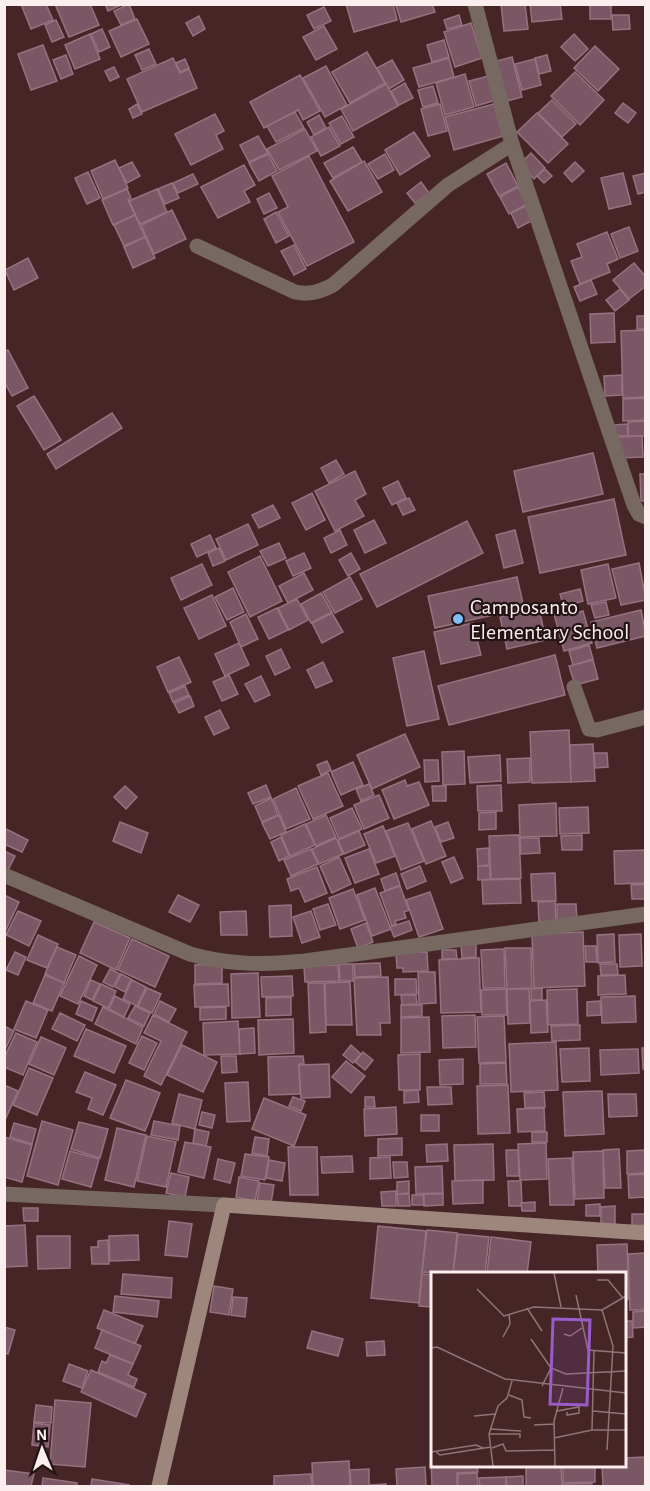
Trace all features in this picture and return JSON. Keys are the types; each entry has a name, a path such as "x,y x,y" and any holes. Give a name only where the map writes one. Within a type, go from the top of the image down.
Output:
{"street":[{"path":"475,4 512,144 634,505 642,516"},
{"path":"197,246 295,292 309,294 321,291 333,285 448,185 512,144"},
{"path":"574,687 589,729 597,730 645,717"},
{"path":"4,875 190,954 241,964 268,965 305,962 645,914"},
{"path":"4,1194 224,1205 645,1233"},
{"path":"159,1486 224,1205"}],"building":[{"path":"21,4 46,4 53,20 31,29"},
{"path":"55,4 90,4 99,25 69,37"},
{"path":"105,4 123,4 108,11"},
{"path":"129,4 135,19 121,25 114,11"},
{"path":"346,4 393,4 397,20 354,32"},
{"path":"432,4 435,12 401,22 396,6"},
{"path":"501,4 525,4 528,29 504,31"},
{"path":"530,4 560,4 562,19 532,22"},
{"path":"590,4 611,4 611,19 590,19"},
{"path":"324,7 331,21 314,29 307,15"},
{"path":"459,15 462,25 447,29 444,20"},
{"path":"612,15 629,15 630,29 613,30"},
{"path":"199,16 205,29 193,36 186,23"},
{"path":"137,19 149,44 121,57 109,31"},
{"path":"56,20 64,37 52,42 45,25"},
{"path":"471,23 482,58 455,67 444,32"},
{"path":"324,26 337,49 316,60 303,37"},
{"path":"102,29 110,47 99,52 91,34"},
{"path":"90,34 100,59 75,69 65,45"},
{"path":"574,34 588,49 575,61 561,47"},
{"path":"444,40 449,57 432,62 427,45"},
{"path":"43,45 57,81 31,90 18,54"},
{"path":"595,46 619,69 598,91 574,68"},
{"path":"149,49 156,64 142,70 135,55"},
{"path":"367,52 385,83 350,103 332,72"},
{"path":"66,55 73,74 61,79 53,60"},
{"path":"547,55 551,71 539,74 535,58"},
{"path":"512,57 522,97 503,102 493,62"},
{"path":"173,58 180,73 189,69 197,88 142,112 127,79"},
{"path":"449,58 454,77 419,87 413,68"},
{"path":"185,59 189,68 180,72 176,63"},
{"path":"535,59 541,85 522,90 515,64"},
{"path":"392,60 404,80 389,89 377,68"},
{"path":"326,66 347,105 325,117 303,78"},
{"path":"114,67 119,77 110,81 105,71"},
{"path":"575,72 604,100 580,125 551,96"},
{"path":"465,74 474,107 445,115 436,83"},
{"path":"300,75 320,111 303,120 298,110 264,128 250,102"},
{"path":"489,76 496,100 476,106 469,81"},
{"path":"405,83 413,98 399,105 391,91"},
{"path":"386,84 398,106 353,131 341,109"},
{"path":"433,86 438,103 423,107 418,90"},
{"path":"552,100 576,124 562,137 538,113"},
{"path":"623,103 636,113 628,123 615,113"},
{"path":"137,104 142,114 133,118 129,109"},
{"path":"440,104 447,131 428,136 421,109"},
{"path":"494,104 503,136 454,150 445,117"},
{"path":"295,112 304,128 276,142 267,126"},
{"path":"537,113 568,144 548,163 517,132"},
{"path":"215,114 224,131 216,135 223,149 191,165 175,134"},
{"path":"319,115 326,128 314,135 307,122"},
{"path":"342,116 354,137 341,144 329,123"},
{"path":"329,127 340,146 321,156 311,137"},
{"path":"305,129 317,151 279,170 267,149"},
{"path":"414,132 430,156 400,175 385,150"},
{"path":"258,136 268,153 249,162 240,145"},
{"path":"353,147 362,162 333,178 324,163"},
{"path":"531,153 545,168 534,179 520,164"},
{"path":"268,154 277,171 259,181 249,163"},
{"path":"385,154 394,170 378,179 368,164"},
{"path":"309,156 354,242 307,266 278,212 288,207 272,176"},
{"path":"115,160 128,188 103,199 91,171"},
{"path":"364,161 382,192 348,211 330,181"},
{"path":"132,162 140,176 127,183 119,168"},
{"path":"575,162 584,171 572,182 564,173"},
{"path":"506,163 518,186 499,196 487,174"},
{"path":"244,165 255,185 244,191 250,202 218,218 201,187"},
{"path":"545,169 552,176 544,183 537,176"},
{"path":"88,172 100,198 87,204 75,178"},
{"path":"623,173 631,204 609,209 601,178"},
{"path":"646,173 646,192 638,194 633,176"},
{"path":"193,174 198,184 178,193 173,183"},
{"path":"421,182 429,193 415,203 407,193"},
{"path":"172,183 179,198 165,204 158,189"},
{"path":"518,187 527,204 509,214 500,197"},
{"path":"127,189 131,198 128,200 135,215 113,225 102,200"},
{"path":"157,189 167,212 140,224 129,201"},
{"path":"269,193 277,208 264,214 257,199"},
{"path":"525,206 533,220 518,228 511,213"},
{"path":"172,210 186,239 154,254 141,225"},
{"path":"276,212 289,236 276,243 264,219"},
{"path":"135,215 145,237 124,246 114,225"},
{"path":"629,227 638,251 620,258 611,234"},
{"path":"607,232 618,259 607,264 610,272 580,284 571,261 582,257 577,244"},
{"path":"145,237 155,258 133,268 124,247"},
{"path":"294,245 306,269 294,275 281,251"},
{"path":"28,258 38,278 14,290 5,270"},
{"path":"634,263 646,277 646,286 629,299 613,280"},
{"path":"591,280 597,294 580,301 574,287"},
{"path":"620,289 629,300 615,311 606,300"},
{"path":"614,313 615,342 591,343 590,314"},
{"path":"637,316 646,316 646,329 637,329"},
{"path":"646,330 646,397 623,398 621,331"},
{"path":"8,350 28,388 12,396 4,381 4,352"},
{"path":"622,375 622,395 605,396 604,376"},
{"path":"34,396 61,440 44,450 17,406"},
{"path":"646,398 646,420 623,421 623,399"},
{"path":"112,413 122,428 56,469 47,454"},
{"path":"646,421 646,436 628,436 628,422"},
{"path":"627,424 628,436 614,436 614,425"},
{"path":"642,436 643,457 619,458 618,437"},
{"path":"593,453 603,494 523,512 514,471"},
{"path":"336,460 344,474 329,483 321,468"},
{"path":"355,471 366,494 355,500 364,516 335,531 315,491"},
{"path":"640,474 646,474 646,501 641,501"},
{"path":"398,481 406,498 392,505 383,488"},
{"path":"312,493 325,520 306,530 292,503"},
{"path":"409,498 415,510 403,515 397,503"},
{"path":"614,499 626,555 540,573 528,517"},
{"path":"273,505 280,518 259,528 252,515"},
{"path":"374,520 386,543 365,553 354,530"},
{"path":"467,521 483,553 377,607 360,574"},
{"path":"248,524 258,545 226,560 216,539"},
{"path":"340,530 347,545 331,553 324,538"},
{"path":"515,530 523,563 504,568 496,535"},
{"path":"210,535 216,548 197,557 191,544"},
{"path":"279,543 286,558 268,566 260,551"},
{"path":"219,548 225,561 213,566 208,553"},
{"path":"304,553 311,568 293,576 286,561"},
{"path":"351,553 360,569 348,576 339,560"},
{"path":"260,556 282,601 250,617 228,572"},
{"path":"639,563 646,600 621,605 612,569"},
{"path":"202,564 212,585 181,600 171,578"},
{"path":"608,564 616,598 588,604 581,570"},
{"path":"304,573 313,590 288,603 279,586"},
{"path":"350,577 362,599 335,613 323,592"},
{"path":"517,577 524,608 435,628 428,596"},
{"path":"233,588 244,612 227,620 215,597"},
{"path":"580,589 583,601 564,607 560,594"},
{"path":"321,593 332,612 311,623 301,604"},
{"path":"212,595 226,626 199,639 184,608"},
{"path":"297,599 308,620 289,630 278,608"},
{"path":"606,602 609,615 595,618 591,605"},
{"path":"567,606 570,615 583,611 592,643 564,651 553,610"},
{"path":"277,608 288,630 269,639 258,617"},
{"path":"539,609 546,640 507,649 500,617"},
{"path":"641,610 646,636 597,648 591,622"},
{"path":"332,613 343,632 322,643 312,623"},
{"path":"246,614 258,639 241,647 230,622"},
{"path":"473,623 481,655 441,664 434,632"},
{"path":"239,643 249,665 225,676 215,654"},
{"path":"589,645 593,659 573,665 569,651"},
{"path":"281,649 290,668 275,675 266,656"},
{"path":"424,651 439,719 407,726 393,658"},
{"path":"555,655 565,695 449,725 438,686"},
{"path":"179,657 191,682 168,692 157,667"},
{"path":"593,660 598,679 575,685 569,666"},
{"path":"323,662 332,681 316,688 307,670"},
{"path":"229,675 238,694 222,701 213,682"},
{"path":"261,676 270,695 255,702 245,684"},
{"path":"185,686 189,695 173,702 169,693"},
{"path":"190,696 194,706 179,713 174,703"},
{"path":"220,710 229,728 214,735 205,717"},
{"path":"569,730 571,782 532,783 530,732"},
{"path":"405,734 420,767 372,789 357,755"},
{"path":"593,744 595,781 571,782 570,745"},
{"path":"464,751 465,784 443,785 442,752"},
{"path":"594,753 607,753 608,767 595,768"},
{"path":"500,755 501,781 470,783 468,757"},
{"path":"530,758 530,782 508,783 507,759"},
{"path":"424,760 438,760 439,781 425,782"},
{"path":"327,761 331,770 321,775 317,765"},
{"path":"353,762 363,785 341,795 331,772"},
{"path":"328,773 343,806 313,819 298,786"},
{"path":"405,780 407,786 419,782 429,805 394,819 382,790"},
{"path":"369,784 374,795 361,801 356,789"},
{"path":"266,785 271,797 253,804 248,793"},
{"path":"501,785 502,811 478,811 477,786"},
{"path":"125,786 137,797 126,809 114,797"},
{"path":"432,786 446,786 446,801 433,801"},
{"path":"296,788 310,819 286,829 273,799"},
{"path":"379,795 389,818 364,829 354,805"},
{"path":"271,798 278,815 262,822 255,806"},
{"path":"556,803 557,836 520,837 519,805"},
{"path":"588,807 589,833 560,834 559,808"},
{"path":"352,808 362,829 339,839 330,818"},
{"path":"496,812 496,829 479,830 479,813"},
{"path":"279,815 286,832 270,839 262,823"},
{"path":"326,815 336,837 316,846 306,824"},
{"path":"431,821 446,856 426,864 412,829"},
{"path":"120,822 148,833 141,853 113,841"},
{"path":"448,822 454,838 441,842 435,827"},
{"path":"408,823 424,861 401,870 386,831"},
{"path":"305,824 315,845 290,856 281,835"},
{"path":"383,826 395,856 376,863 364,834"},
{"path":"6,829 28,840 22,852 4,844"},
{"path":"359,831 365,845 344,854 338,840"},
{"path":"519,835 521,878 491,879 489,836"},
{"path":"582,835 582,850 562,850 561,836"},
{"path":"281,837 289,856 279,861 271,842"},
{"path":"336,838 343,854 319,864 312,849"},
{"path":"520,838 539,838 540,853 521,854"},
{"path":"489,848 489,865 478,866 477,849"},
{"path":"311,849 318,864 291,876 284,860"},
{"path":"369,849 379,874 355,883 345,858"},
{"path":"646,850 646,883 615,884 614,851"},
{"path":"4,851 15,856 6,874 4,874"},
{"path":"339,857 351,884 332,893 320,866"},
{"path":"454,857 463,878 451,883 442,862"},
{"path":"420,866 426,881 407,889 401,874"},
{"path":"478,866 490,866 490,879 478,880"},
{"path":"317,867 327,893 305,902 299,888 291,891 287,879"},
{"path":"396,873 400,885 385,891 381,879"},
{"path":"555,873 556,901 532,901 531,874"},
{"path":"520,879 521,903 483,904 482,880"},
{"path":"646,884 646,899 632,899 631,885"},
{"path":"400,886 409,910 404,912 406,918 395,921 396,924 392,926 380,893"},
{"path":"375,888 391,929 372,936 357,895"},
{"path":"353,889 365,920 340,929 329,898"},
{"path":"430,892 443,929 419,937 406,900"},
{"path":"4,895 19,902 4,934"},
{"path":"178,895 199,905 190,922 169,912"},
{"path":"555,901 556,921 539,922 538,902"},
{"path":"328,904 336,925 320,930 313,909"},
{"path":"557,904 576,904 577,921 557,921"},
{"path":"291,905 292,936 270,937 269,906"},
{"path":"18,911 41,921 29,946 6,935"},
{"path":"246,911 247,935 221,935 220,912"},
{"path":"311,911 320,937 302,943 293,917"},
{"path":"409,921 412,930 394,937 390,927"},
{"path":"94,922 130,938 116,970 80,953"},
{"path":"366,923 373,942 358,948 351,929"},
{"path":"583,932 585,986 534,988 532,934"},
{"path":"614,934 615,962 598,963 597,935"},
{"path":"641,934 642,966 620,967 619,935"},
{"path":"38,935 58,944 47,968 27,960"},
{"path":"132,939 169,956 155,987 118,970"},
{"path":"461,943 476,943 476,957 462,958"},
{"path":"585,946 596,946 597,962 586,962"},
{"path":"57,947 76,955 64,983 45,974"},
{"path":"505,948 531,948 532,988 507,989"},
{"path":"504,949 505,988 483,988 481,950"},
{"path":"442,950 456,950 457,959 442,959"},
{"path":"15,952 26,957 18,975 6,970"},
{"path":"427,952 428,971 403,972 403,968 397,968 396,953"},
{"path":"79,956 97,965 78,1004 60,996"},
{"path":"479,958 481,1012 441,1013 439,960"},
{"path":"380,963 381,976 355,977 354,964"},
{"path":"222,964 222,983 195,984 195,965"},
{"path":"339,964 353,964 353,981 340,981"},
{"path":"600,964 617,964 618,975 601,975"},
{"path":"338,965 339,981 305,982 304,966"},
{"path":"110,969 120,974 113,987 103,982"},
{"path":"418,972 435,972 436,1003 419,1004"},
{"path":"258,973 260,1017 232,1018 231,974"},
{"path":"121,974 131,979 125,992 115,987"},
{"path":"45,975 64,983 52,1011 33,1003"},
{"path":"625,975 626,994 598,995 598,976"},
{"path":"292,976 293,996 262,997 261,977"},
{"path":"388,977 390,1023 380,1023 381,1035 357,1035 354,978"},
{"path":"395,979 416,979 417,994 395,995"},
{"path":"91,980 100,984 92,1000 84,996"},
{"path":"132,980 146,987 137,1006 123,999"},
{"path":"350,982 352,1025 326,1025 325,983"},
{"path":"308,983 324,983 326,1032 310,1033"},
{"path":"101,984 116,991 108,1008 93,1001"},
{"path":"228,984 229,1006 195,1007 194,985"},
{"path":"147,988 161,994 152,1013 138,1006"},
{"path":"542,988 542,1000 531,1000 531,989"},
{"path":"506,989 507,1015 482,1015 481,990"},
{"path":"507,989 529,989 530,1023 508,1024"},
{"path":"577,989 578,1024 548,1025 547,990"},
{"path":"401,995 416,995 417,1004 402,1005"},
{"path":"115,996 130,1004 124,1017 109,1009"},
{"path":"635,996 636,1022 602,1023 601,997"},
{"path":"291,997 291,1015 266,1016 266,998"},
{"path":"546,1000 548,1032 531,1033 530,1001"},
{"path":"26,1001 48,1010 36,1038 14,1029"},
{"path":"81,1001 97,1008 92,1021 76,1014"},
{"path":"160,1001 176,1009 169,1022 154,1014"},
{"path":"600,1001 601,1015 587,1016 587,1002"},
{"path":"401,1005 422,1005 422,1016 401,1017"},
{"path":"135,1006 150,1013 144,1026 128,1018"},
{"path":"103,1007 143,1027 136,1044 95,1024"},
{"path":"226,1007 226,1019 200,1020 200,1008"},
{"path":"60,1013 85,1025 77,1041 52,1029"},
{"path":"153,1015 187,1032 161,1085 144,1076 161,1041 144,1033"},
{"path":"475,1015 476,1047 443,1048 442,1016"},
{"path":"504,1016 506,1062 479,1063 477,1017"},
{"path":"429,1017 430,1052 401,1053 401,1018"},
{"path":"293,1019 294,1053 259,1055 258,1020"},
{"path":"238,1021 240,1054 204,1055 203,1023"},
{"path":"580,1025 580,1040 552,1041 551,1026"},
{"path":"4,1026 14,1031 4,1052"},
{"path":"254,1028 255,1053 240,1054 239,1029"},
{"path":"86,1029 126,1046 114,1073 74,1056"},
{"path":"16,1033 37,1042 23,1075 4,1067 4,1058"},
{"path":"142,1036 157,1043 144,1070 129,1063"},
{"path":"41,1037 66,1048 54,1075 29,1064"},
{"path":"556,1042 558,1090 511,1092 509,1044"},
{"path":"182,1045 217,1062 203,1092 167,1075"},
{"path":"351,1045 361,1054 353,1063 343,1055"},
{"path":"589,1048 590,1081 562,1082 560,1049"},
{"path":"642,1048 646,1048 646,1069 643,1069"},
{"path":"638,1049 639,1073 601,1075 600,1050"},
{"path":"363,1052 373,1060 365,1070 355,1062"},
{"path":"420,1054 420,1090 399,1090 398,1055"},
{"path":"221,1056 236,1056 237,1072 222,1073"},
{"path":"303,1056 304,1064 299,1064 300,1094 269,1095 268,1057"},
{"path":"463,1059 463,1084 440,1085 439,1060"},
{"path":"346,1061 365,1076 351,1093 332,1077"},
{"path":"506,1063 507,1084 480,1084 480,1064"},
{"path":"329,1064 330,1097 301,1098 299,1065"},
{"path":"29,1068 53,1078 37,1115 13,1105"},
{"path":"85,1072 116,1085 103,1115 88,1109 92,1098 76,1092"},
{"path":"126,1080 160,1093 145,1131 110,1118"},
{"path":"248,1082 250,1121 227,1122 225,1083"},
{"path":"4,1085 18,1091 6,1118 4,1117"},
{"path":"508,1085 510,1133 478,1134 477,1086"},
{"path":"427,1087 451,1087 452,1104 428,1105"},
{"path":"418,1090 419,1102 404,1103 404,1091"},
{"path":"602,1091 604,1134 565,1136 563,1092"},
{"path":"544,1092 545,1107 525,1108 524,1093"},
{"path":"179,1094 202,1100 195,1129 172,1123"},
{"path":"608,1094 636,1094 637,1116 609,1117"},
{"path":"293,1097 305,1101 301,1111 289,1106"},
{"path":"365,1097 374,1097 375,1107 365,1107"},
{"path":"264,1098 306,1115 294,1146 252,1129"},
{"path":"396,1107 397,1134 365,1136 364,1109"},
{"path":"544,1108 545,1131 518,1132 517,1109"},
{"path":"202,1112 215,1115 212,1128 199,1125"},
{"path":"421,1115 439,1115 439,1131 421,1131"},
{"path":"42,1121 73,1130 58,1185 27,1176"},
{"path":"154,1121 180,1126 178,1140 151,1135"},
{"path":"79,1122 108,1129 100,1158 71,1149"},
{"path":"14,1123 36,1129 32,1144 10,1137"},
{"path":"117,1128 146,1135 134,1187 105,1180"},
{"path":"195,1129 209,1132 206,1146 193,1143"},
{"path":"532,1132 547,1132 547,1142 532,1142"},
{"path":"147,1136 176,1142 166,1187 137,1181"},
{"path":"4,1137 32,1145 22,1182 4,1177"},
{"path":"255,1137 269,1139 267,1156 252,1153"},
{"path":"402,1138 402,1155 378,1156 378,1139"},
{"path":"185,1142 211,1147 204,1178 178,1172"},
{"path":"546,1143 547,1179 520,1180 518,1144"},
{"path":"447,1144 448,1161 427,1162 426,1145"},
{"path":"493,1144 494,1180 455,1181 454,1145"},
{"path":"288,1147 317,1147 318,1195 290,1195"},
{"path":"619,1149 621,1188 605,1188 603,1150"},
{"path":"506,1150 518,1150 519,1176 507,1176"},
{"path":"646,1150 646,1173 627,1174 627,1151"},
{"path":"70,1151 99,1159 91,1187 62,1179"},
{"path":"603,1151 604,1198 575,1199 573,1152"},
{"path":"245,1154 269,1157 265,1180 241,1176"},
{"path":"352,1156 353,1172 322,1173 321,1157"},
{"path":"390,1157 391,1178 370,1179 370,1158"},
{"path":"572,1158 574,1205 550,1205 548,1159"},
{"path":"218,1159 235,1163 230,1183 214,1179"},
{"path":"269,1160 285,1163 282,1181 266,1178"},
{"path":"393,1162 407,1162 408,1177 394,1178"},
{"path":"442,1166 443,1193 416,1194 415,1167"},
{"path":"171,1173 189,1177 185,1197 166,1193"},
{"path":"646,1174 646,1197 629,1198 628,1175"},
{"path":"239,1177 259,1181 255,1201 236,1197"},
{"path":"483,1180 483,1203 453,1204 452,1181"},
{"path":"409,1181 409,1193 397,1194 397,1182"},
{"path":"508,1181 521,1181 522,1206 509,1206"},
{"path":"260,1183 274,1185 271,1203 257,1201"},
{"path":"396,1191 396,1206 382,1206 381,1192"},
{"path":"397,1194 409,1194 410,1206 398,1206"},
{"path":"424,1194 443,1194 443,1205 424,1206"},
{"path":"412,1195 423,1195 424,1205 412,1205"},
{"path":"535,1202 535,1211 522,1211 521,1203"},
{"path":"600,1204 600,1216 586,1216 586,1205"},
{"path":"615,1206 615,1226 601,1227 601,1207"},
{"path":"23,1208 38,1208 38,1221 24,1221"},
{"path":"632,1214 645,1214 645,1225 632,1226"},
{"path":"169,1221 192,1224 187,1257 165,1255"},
{"path":"25,1225 27,1266 4,1267 4,1226"},
{"path":"378,1226 426,1231 419,1303 371,1298"},
{"path":"427,1230 457,1233 453,1272 422,1272"},
{"path":"458,1234 489,1237 485,1272 453,1272"},
{"path":"138,1235 139,1260 110,1261 109,1236"},
{"path":"37,1236 70,1236 70,1268 38,1269"},
{"path":"491,1237 531,1242 527,1272 487,1272"},
{"path":"108,1240 109,1264 92,1264 91,1247 98,1247 98,1241"},
{"path":"627,1244 629,1299 626,1300 626,1272 598,1272 597,1245"},
{"path":"646,1253 646,1310 630,1310 628,1254"},
{"path":"123,1274 172,1278 171,1298 121,1294"},
{"path":"422,1274 431,1275 431,1307 419,1306"},
{"path":"214,1286 233,1289 229,1315 210,1312"},
{"path":"115,1296 159,1301 157,1317 113,1312"},
{"path":"233,1297 247,1298 245,1317 231,1315"},
{"path":"104,1310 143,1326 135,1344 97,1328"},
{"path":"646,1311 646,1327 633,1328 633,1312"},
{"path":"626,1321 632,1321 633,1337 626,1338"},
{"path":"4,1327 15,1330 8,1354 4,1353"},
{"path":"102,1330 141,1346 133,1364 95,1348"},
{"path":"312,1331 343,1339 338,1356 307,1348"},
{"path":"384,1341 385,1355 367,1356 366,1342"},
{"path":"110,1355 133,1364 128,1375 137,1379 134,1387 98,1372 102,1361 106,1363"},
{"path":"69,1364 88,1371 82,1388 63,1381"},
{"path":"91,1370 146,1394 136,1417 81,1392"},
{"path":"55,1400 91,1403 85,1467 50,1464"},
{"path":"36,1405 52,1407 51,1423 34,1422"},
{"path":"34,1423 50,1425 48,1447 32,1445"},
{"path":"646,1457 646,1486 603,1486 602,1467 626,1467 626,1458"},
{"path":"349,1461 350,1486 313,1486 312,1463"},
{"path":"425,1467 426,1486 397,1486 396,1469"},
{"path":"431,1467 477,1467 478,1472 457,1473 457,1486 432,1486"},
{"path":"526,1467 561,1467 562,1486 526,1486"},
{"path":"563,1467 595,1467 595,1482 563,1483"},
{"path":"369,1469 369,1485 386,1484 386,1486 351,1486 350,1470"},
{"path":"4,1470 34,1474 31,1486 4,1486"},
{"path":"477,1473 478,1486 458,1486 458,1474"},
{"path":"311,1474 312,1486 274,1486 274,1476"},
{"path":"523,1476 523,1486 507,1486 506,1477"},
{"path":"506,1477 506,1486 480,1486 479,1478"},
{"path":"43,1478 77,1483 77,1486 42,1486"},
{"path":"92,1479 130,1485 91,1486"},
{"path":"592,1483 592,1486 563,1486 563,1484"}],"place":[{"name":"Camposanto Elementary School","path":"458,619"}]}
